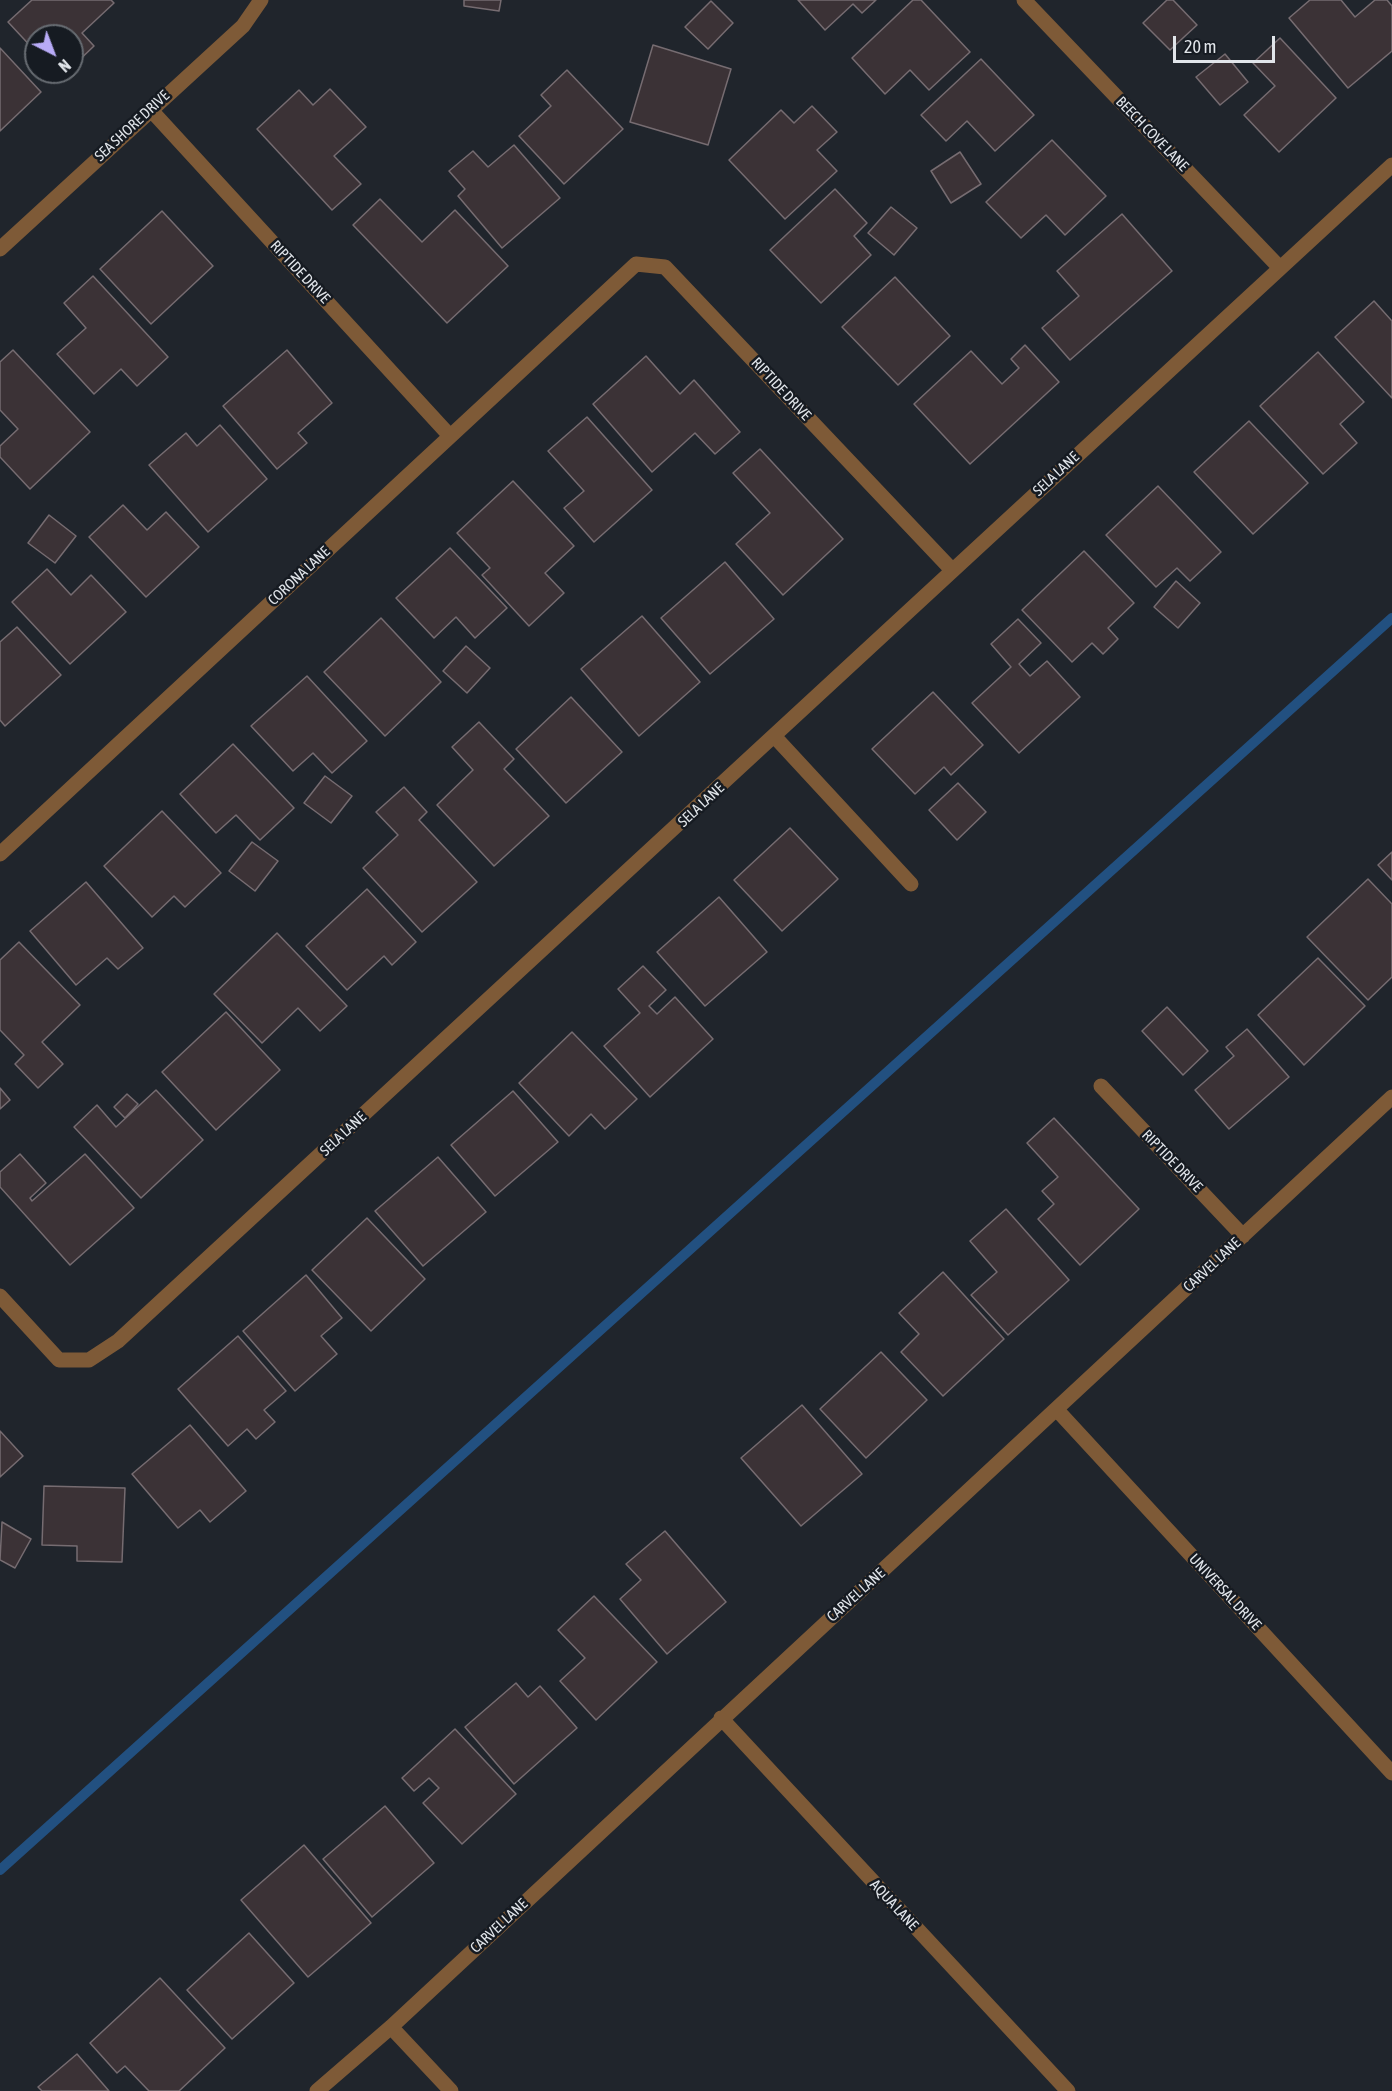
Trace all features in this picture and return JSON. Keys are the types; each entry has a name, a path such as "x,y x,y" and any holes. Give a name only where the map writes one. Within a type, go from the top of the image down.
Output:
{"street":[{"name":"SEA SHORE DRIVE","path":"0,249 243,26 261,0"},
{"name":"BEECH COVE LANE","path":"1024,0 1280,268"},
{"name":"RIPTIDE DRIVE","path":"150,109 450,436"},
{"name":"SELA LANE","path":"0,1296 59,1360 89,1360 118,1341 775,737 952,570 1392,165"},
{"name":"RIPTIDE DRIVE","path":"598,298 636,264 665,267 952,570"},
{"name":"CORONA LANE","path":"0,854 598,298"},
{"path":"775,737 911,884"},
{"name":"RIPTIDE DRIVE","path":"1101,1086 1243,1236"},
{"name":"CARVEL LANE","path":"317,2091 391,2027 721,1718 1058,1411 1243,1236 1391,1101"},
{"name":"UNIVERSAL DRIVE","path":"1058,1411 1392,1773"},
{"name":"AQUA LANE","path":"721,1718 1068,2091"},
{"path":"391,2027 451,2091"}],"building":[{"path":"32,0 111,0 114,3 84,31 84,24 24,24 24,39 8,22"},
{"path":"464,0 501,0 499,11 464,6"},
{"path":"798,0 876,0 862,13 853,4 825,30"},
{"path":"913,0 921,0 970,52 929,90 910,70 885,94 852,58"},
{"path":"1167,0 1173,0 1197,25 1170,50 1143,23"},
{"path":"1310,0 1341,0 1355,17 1375,0 1387,0 1392,6 1392,51 1348,88 1289,18"},
{"path":"711,1 733,23 708,49 685,27"},
{"path":"84,35 94,46 84,56"},
{"path":"1280,38 1336,98 1279,152 1244,115 1275,86 1253,63"},
{"path":"653,45 731,69 708,145 630,122"},
{"path":"0,48 24,74 24,84 34,84 41,92 0,131"},
{"path":"1225,54 1248,82 1220,105 1196,77"},
{"path":"981,59 1034,115 995,151 967,121 946,141 921,115"},
{"path":"567,70 623,129 564,184 519,136 551,106 541,95"},
{"path":"330,89 366,127 334,156 361,184 332,210 257,129 299,90 313,105"},
{"path":"812,106 837,132 817,150 837,171 785,219 729,160 781,110 794,123"},
{"path":"1052,140 1106,196 1065,235 1046,215 1021,238 986,202"},
{"path":"514,145 560,198 502,248 458,196 465,189 449,171 473,151 488,167"},
{"path":"960,152 981,184 951,203 931,171"},
{"path":"835,189 867,223 854,236 871,255 821,303 770,250"},
{"path":"380,199 422,242 455,210 508,266 447,323 353,225"},
{"path":"891,207 917,228 894,255 868,233"},
{"path":"162,211 213,266 151,324 100,269"},
{"path":"1122,214 1172,271 1070,360 1042,328 1079,296 1057,271"},
{"path":"93,276 168,357 137,386 121,369 94,394 57,354 86,328 64,303"},
{"path":"895,277 950,336 898,385 842,327"},
{"path":"1374,301 1392,321 1392,398 1335,337"},
{"path":"1025,345 1059,382 970,464 914,404 971,351 1002,384 1019,368 1011,359"},
{"path":"13,350 90,432 30,489 0,457 0,446 18,429 0,410 0,362"},
{"path":"287,350 332,403 298,433 307,443 277,469 223,406"},
{"path":"1318,352 1364,402 1340,424 1357,443 1323,474 1260,406"},
{"path":"646,356 680,394 694,380 740,432 715,454 695,433 652,472 593,404"},
{"path":"587,417 652,490 594,542 564,508 584,491 548,451"},
{"path":"1249,421 1308,483 1253,534 1194,472"},
{"path":"220,425 267,479 208,532 149,465 186,433 197,446"},
{"path":"760,449 843,539 783,595 736,544 770,513 733,473"},
{"path":"513,481 574,546 545,573 564,593 529,626 482,575 490,568 457,533"},
{"path":"1158,486 1221,552 1190,581 1177,568 1156,587 1106,535"},
{"path":"123,505 147,530 166,512 199,547 146,597 89,537"},
{"path":"49,515 76,536 55,563 28,543"},
{"path":"450,548 507,608 475,638 456,617 434,638 396,598"},
{"path":"1084,551 1134,603 1108,628 1118,639 1103,654 1092,643 1072,662 1022,610"},
{"path":"725,562 774,619 710,674 661,618"},
{"path":"47,569 71,595 91,575 126,612 70,664 12,602"},
{"path":"1176,581 1200,603 1178,628 1154,607"},
{"path":"642,616 700,682 639,736 581,669"},
{"path":"381,618 441,682 385,736 324,672"},
{"path":"1018,619 1041,643 1019,664 1030,676 1047,661 1080,697 1019,753 972,703 1011,667 991,644"},
{"path":"17,627 61,675 5,726 0,720 0,642"},
{"path":"466,646 490,668 467,693 443,671"},
{"path":"307,676 367,741 332,773 313,753 293,771 251,726"},
{"path":"933,692 983,745 951,775 944,767 915,794 872,749"},
{"path":"571,697 622,752 566,803 516,749"},
{"path":"479,722 514,759 504,769 549,816 494,866 437,805 473,770 452,747"},
{"path":"233,744 294,808 260,840 236,815 216,833 180,794"},
{"path":"325,776 352,796 331,823 304,803"},
{"path":"958,783 986,812 957,840 929,810"},
{"path":"404,787 427,812 419,820 477,882 422,932 363,868 398,835 376,812"},
{"path":"162,811 221,873 185,907 174,896 152,917 104,866"},
{"path":"790,828 838,879 782,931 734,880"},
{"path":"252,842 278,861 255,891 229,871"},
{"path":"1392,852 1392,880 1378,865"},
{"path":"1368,879 1392,904 1392,977 1368,1000 1307,937"},
{"path":"86,882 143,948 118,969 107,958 76,985 30,931"},
{"path":"367,889 416,942 392,965 384,956 347,990 306,946"},
{"path":"719,897 767,952 705,1006 657,952"},
{"path":"277,933 347,1006 320,1031 298,1008 262,1043 214,994"},
{"path":"19,942 80,1005 42,1042 63,1064 38,1088 15,1064 24,1055 0,1030 0,960"},
{"path":"1318,958 1365,1006 1304,1065 1258,1015"},
{"path":"643,966 666,990 649,1006 657,1014 675,997 713,1039 650,1097 604,1046 640,1013 618,989"},
{"path":"1167,1007 1208,1051 1183,1075 1142,1031"},
{"path":"226,1012 280,1070 216,1130 162,1072"},
{"path":"1247,1029 1289,1077 1229,1129 1195,1090 1234,1056 1226,1047"},
{"path":"572,1032 637,1099 605,1129 591,1114 569,1136 519,1083"},
{"path":"0,1088 10,1100 0,1109"},
{"path":"156,1090 203,1140 141,1198 74,1127 97,1105 116,1127"},
{"path":"513,1091 558,1142 495,1196 451,1145"},
{"path":"127,1094 138,1104 125,1118 114,1107"},
{"path":"1054,1118 1139,1209 1080,1265 1038,1219 1054,1204 1042,1191 1058,1177 1027,1143"},
{"path":"20,1154 46,1183 30,1198 32,1201 85,1154 134,1208 70,1265 0,1187 0,1172"},
{"path":"438,1157 486,1212 423,1266 375,1211"},
{"path":"1006,1209 1069,1280 1008,1335 971,1295 997,1272 970,1241"},
{"path":"367,1218 425,1279 371,1331 312,1270"},
{"path":"943,1272 1004,1339 943,1396 901,1352 919,1334 899,1313"},
{"path":"306,1275 342,1318 321,1336 337,1354 295,1391 243,1331"},
{"path":"238,1336 286,1391 264,1410 275,1422 256,1439 247,1429 228,1446 178,1389"},
{"path":"881,1352 927,1400 866,1458 820,1409"},
{"path":"802,1405 862,1474 801,1526 741,1458"},
{"path":"190,1425 246,1491 210,1522 200,1510 178,1528 132,1474"},
{"path":"0,1431 23,1456 0,1477"},
{"path":"44,1486 125,1488 122,1562 77,1561 77,1546 42,1545"},
{"path":"2,1522 31,1539 15,1568 0,1560"},
{"path":"665,1531 726,1602 667,1654 620,1599 641,1580 626,1564"},
{"path":"594,1596 657,1662 596,1720 560,1681 585,1658 558,1630"},
{"path":"516,1683 528,1697 540,1686 577,1728 514,1784 465,1727"},
{"path":"455,1729 516,1794 462,1844 423,1803 439,1788 429,1778 414,1791 402,1778"},
{"path":"385,1806 434,1863 372,1917 323,1859"},
{"path":"304,1845 371,1923 308,1977 241,1900"},
{"path":"249,1933 294,1983 232,2039 187,1990"},
{"path":"160,1978 225,2048 179,2091 149,2091 125,2066 117,2073 90,2043"},
{"path":"77,2054 109,2091 42,2091 38,2087"}],"waterway":[{"path":"0,1870 1392,618"}]}
